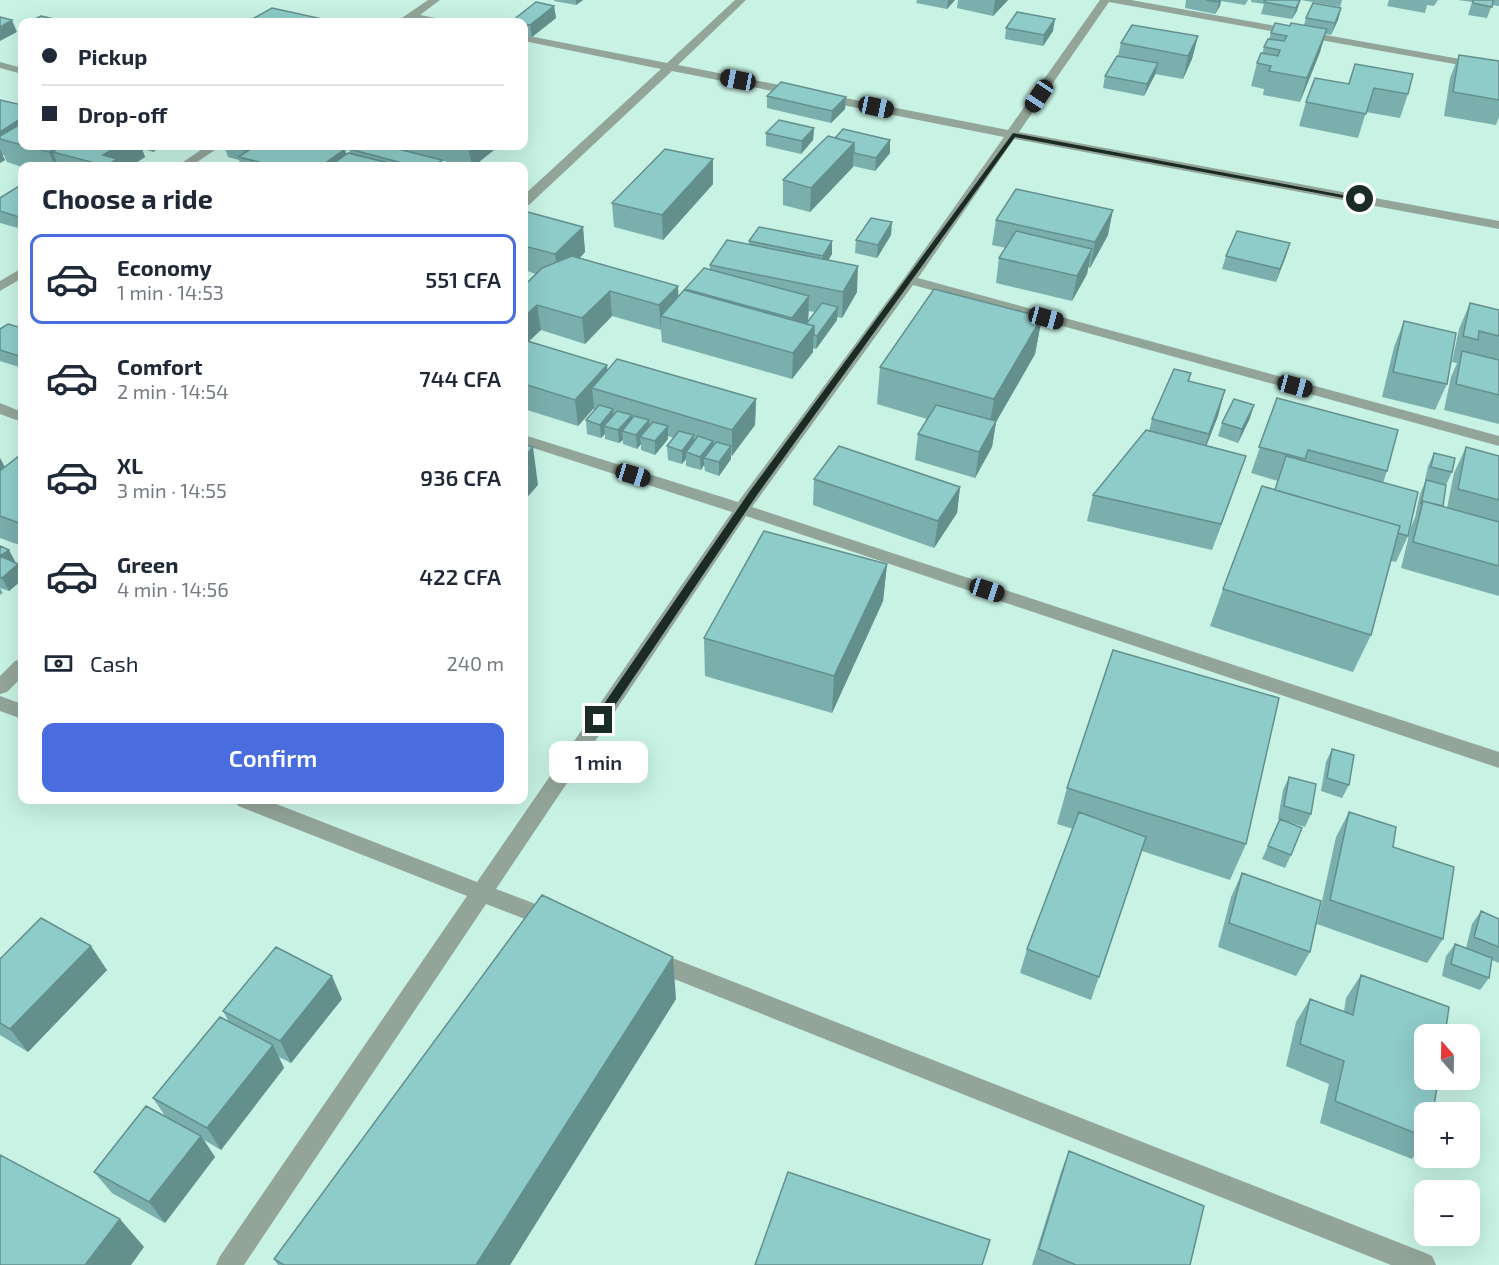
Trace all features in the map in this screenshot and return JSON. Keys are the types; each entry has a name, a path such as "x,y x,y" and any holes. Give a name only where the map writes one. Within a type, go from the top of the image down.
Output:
{"street":[{"path":"408,18 435,0"},
{"path":"528,198 741,0"},
{"path":"229,1265 742,509 910,280 1105,0"},
{"path":"1113,0 1499,69"},
{"path":"528,39 1013,135 1499,225"},
{"path":"0,65 18,70"},
{"path":"189,162 209,150"},
{"path":"0,287 18,275"},
{"path":"910,280 1499,441"},
{"path":"0,408 18,415"},
{"path":"528,441 742,509 1499,760"},
{"path":"0,687 18,670"},
{"path":"0,703 18,710"},
{"path":"255,804 570,928"},
{"path":"637,954 1423,1265"}],"building":[{"path":"1265,0 1300,0 1296,8 1264,2"},
{"path":"1473,0 1493,0 1492,7 1473,3"},
{"path":"536,2 554,6 530,25 528,25 528,18 516,18"},
{"path":"1313,3 1341,8 1335,23 1306,18"},
{"path":"272,8 318,18 254,18"},
{"path":"1017,12 1055,19 1044,35 1006,28"},
{"path":"0,17 12,20 0,27"},
{"path":"1275,23 1290,26 1291,23 1327,29 1307,78 1269,71 1271,66 1257,63 1261,53 1278,56 1280,50 1264,47 1268,39 1284,41 1287,36 1271,33"},
{"path":"1132,25 1198,36 1188,56 1121,43"},
{"path":"1459,55 1499,61 1499,100 1453,92"},
{"path":"1117,56 1158,63 1147,84 1105,76"},
{"path":"1355,64 1413,74 1408,94 1374,88 1366,114 1306,102 1315,78 1349,84"},
{"path":"781,82 846,97 832,111 767,96"},
{"path":"0,100 18,104 18,121 0,132"},
{"path":"779,120 814,128 802,141 766,133"},
{"path":"18,125 18,144 0,139 0,136"},
{"path":"843,129 890,140 876,158 854,153 854,143 835,138"},
{"path":"828,136 854,143 811,188 783,180"},
{"path":"665,149 713,159 662,215 612,203"},
{"path":"56,150 111,150 103,155 117,159 112,162 91,162 53,152"},
{"path":"249,150 344,150 327,162 258,162 239,157"},
{"path":"353,150 402,150 442,160 439,162 399,162"},
{"path":"348,153 385,162 336,162"},
{"path":"18,187 18,217 0,211 0,198"},
{"path":"1016,189 1113,210 1095,242 996,220"},
{"path":"528,212 583,227 555,254 528,247"},
{"path":"871,218 892,222 878,245 856,240"},
{"path":"759,227 832,241 823,256 749,241"},
{"path":"1016,231 1092,249 1077,276 999,258"},
{"path":"1237,231 1290,243 1280,269 1226,256"},
{"path":"727,240 858,266 843,292 710,265"},
{"path":"572,256 678,286 659,305 610,291 582,318 537,305 528,313 528,282 542,268"},
{"path":"704,268 809,296 792,318 685,289"},
{"path":"934,289 1042,317 994,399 880,367"},
{"path":"684,290 814,326 793,353 661,316"},
{"path":"822,303 838,307 817,336 814,335 814,326 806,324"},
{"path":"1470,303 1499,310 1499,336 1479,331 1478,340 1463,336"},
{"path":"1404,321 1456,333 1447,384 1393,372"},
{"path":"8,324 18,327 18,356 0,350 0,329"},
{"path":"528,341 607,365 575,400 528,385"},
{"path":"1462,351 1499,360 1499,395 1456,384"},
{"path":"617,359 756,399 732,430 592,388"},
{"path":"1174,369 1191,373 1188,381 1225,390 1209,434 1152,419"},
{"path":"1277,398 1398,430 1387,471 1308,450 1305,459 1259,447"},
{"path":"1234,399 1254,405 1242,429 1222,423"},
{"path":"599,405 613,409 600,425 586,420"},
{"path":"936,405 996,421 979,452 918,434"},
{"path":"617,411 632,415 618,430 604,426"},
{"path":"634,416 649,420 636,435 622,431"},
{"path":"653,422 668,426 655,441 640,437"},
{"path":"1146,430 1246,456 1221,524 1093,495"},
{"path":"679,431 694,435 682,451 667,446"},
{"path":"698,436 713,441 700,457 686,452"},
{"path":"716,442 731,446 719,462 704,458"},
{"path":"839,446 960,487 938,521 814,479"},
{"path":"1466,447 1499,456 1499,500 1458,489"},
{"path":"1434,453 1455,458 1452,472 1431,467"},
{"path":"1286,456 1418,492 1408,536 1398,533 1400,526 1275,490"},
{"path":"18,457 18,523 0,516 0,471"},
{"path":"1426,480 1446,485 1443,506 1423,501 1421,504"},
{"path":"1262,486 1400,526 1371,635 1223,589"},
{"path":"1423,501 1499,522 1499,566 1413,542"},
{"path":"764,531 887,564 834,676 704,638"},
{"path":"0,546 9,550 0,556"},
{"path":"0,556 18,564 2,578 0,577"},
{"path":"1113,650 1279,698 1246,844 1067,788"},
{"path":"1332,749 1354,755 1349,785 1327,778"},
{"path":"1289,777 1316,784 1311,814 1284,806"},
{"path":"1079,812 1146,837 1099,977 1027,949"},
{"path":"1349,812 1396,827 1393,847 1454,867 1443,939 1330,900"},
{"path":"1280,819 1302,828 1291,855 1268,846"},
{"path":"1242,873 1321,901 1310,952 1229,923"},
{"path":"542,895 673,957 476,1265 284,1265 274,1259"},
{"path":"1481,911 1499,919 1499,947 1474,937"},
{"path":"41,918 91,946 10,1029 0,1023 0,959"},
{"path":"1455,944 1492,958 1489,978 1451,964"},
{"path":"276,947 332,976 280,1041 223,1011"},
{"path":"1361,975 1449,1007 1447,1024 1414,1024 1414,1090 1436,1090 1435,1102 1414,1102 1414,1133 1335,1101 1344,1061 1300,1044 1310,999 1353,1015"},
{"path":"220,1017 273,1045 207,1128 153,1098"},
{"path":"146,1106 201,1136 149,1202 94,1172"},
{"path":"1069,1151 1204,1206 1190,1265 1076,1265 1039,1249"},
{"path":"0,1155 120,1219 85,1265 0,1265"},
{"path":"788,1172 990,1240 982,1265 755,1265"}],"route":[{"path":"599,720 754,493 1013,135 1360,199"}]}
